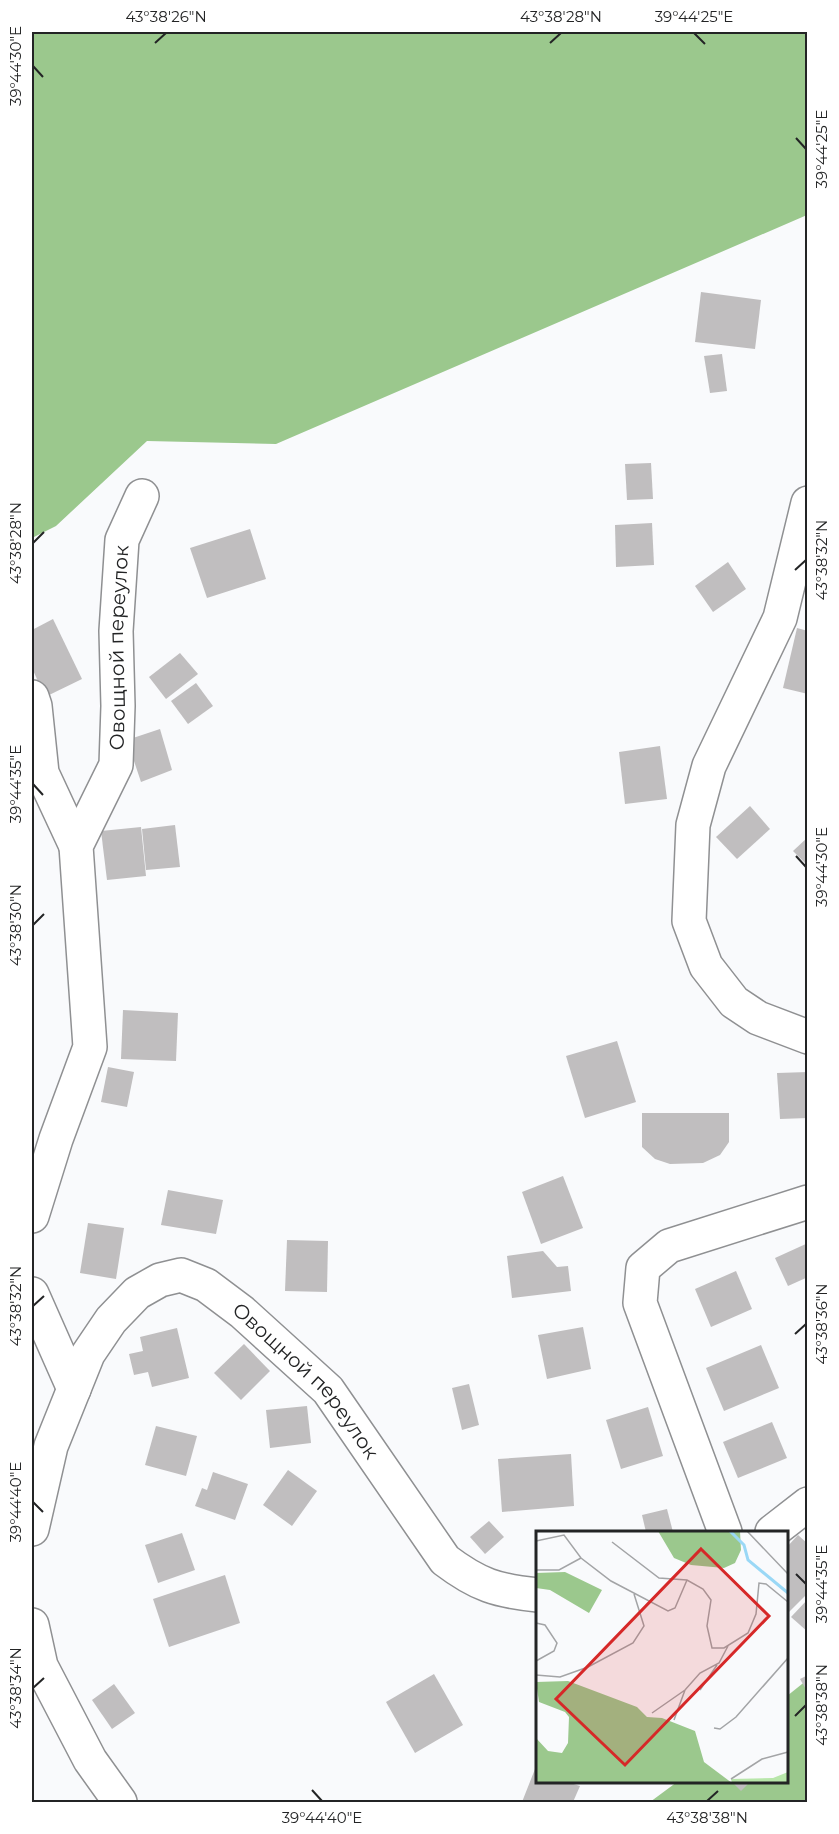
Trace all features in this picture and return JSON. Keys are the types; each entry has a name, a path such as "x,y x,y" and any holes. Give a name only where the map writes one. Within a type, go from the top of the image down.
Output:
{"street":[{"name":"Овощной переулок","path":"76,846 116,765 118,706 116,631 122,540 142,496"},
{"path":"807,503 780,618 709,766 693,825 689,921 706,966 734,1002 758,1018 807,1037"},
{"path":"32,697 42,773 76,846 90,1047 56,1139 32,1216"},
{"path":"724,1531 640,1303 643,1268 669,1246 807,1202"},
{"name":"Овощной переулок","path":"32,1529 51,1446 88,1354 111,1320 137,1293 160,1280 181,1275 206,1285 242,1312 328,1390 446,1560 468,1577 497,1590 536,1595"},
{"path":"32,1294 74,1389"},
{"path":"774,1531 807,1504"},
{"path":"32,1625 41,1666 90,1760 120,1803"}],"green space":[{"path":"32,32 807,32 807,215 276,444 147,441 56,526 32,538"},
{"path":"807,1680 807,1802 650,1802 676,1783 788,1783 788,1695"}],"building":[{"path":"701,292 761,300 755,349 695,342"},
{"path":"722,354 727,391 710,393 704,356"},
{"path":"651,463 653,499 627,500 625,464"},
{"path":"652,523 654,565 616,567 615,525"},
{"path":"250,529 266,579 207,598 190,548"},
{"path":"728,562 746,589 713,612 695,586"},
{"path":"53,619 82,679 45,697 32,668 32,630"},
{"path":"797,628 808,631 808,694 783,688"},
{"path":"180,653 198,674 166,699 149,677"},
{"path":"196,683 213,706 188,724 171,701"},
{"path":"160,729 172,770 141,782 127,740"},
{"path":"660,746 667,799 625,804 619,752"},
{"path":"750,806 770,829 737,859 716,837"},
{"path":"175,825 180,867 146,870 142,829"},
{"path":"141,827 146,876 107,880 101,831"},
{"path":"808,837 808,866 793,851"},
{"path":"123,1010 178,1013 176,1061 121,1059"},
{"path":"617,1041 636,1102 585,1118 566,1056"},
{"path":"108,1067 134,1072 127,1107 101,1102"},
{"path":"808,1072 808,1118 780,1119 777,1073"},
{"path":"642,1113 729,1113 729,1142 720,1155 703,1163 670,1164 655,1159 642,1147"},
{"path":"563,1176 583,1228 541,1244 522,1192"},
{"path":"168,1190 223,1200 216,1234 161,1225"},
{"path":"88,1223 124,1228 116,1279 80,1273"},
{"path":"287,1240 328,1241 327,1292 285,1291"},
{"path":"808,1243 808,1277 788,1286 775,1258"},
{"path":"543,1251 557,1267 568,1266 571,1291 512,1298 507,1256"},
{"path":"736,1271 752,1309 711,1327 695,1289"},
{"path":"583,1327 591,1369 547,1379 538,1335"},
{"path":"177,1328 189,1378 152,1387 148,1372 134,1375 129,1354 143,1351 140,1337"},
{"path":"244,1344 270,1371 241,1400 214,1373"},
{"path":"761,1345 779,1388 724,1411 706,1368"},
{"path":"469,1384 479,1425 462,1430 452,1388"},
{"path":"307,1406 311,1443 270,1448 266,1410"},
{"path":"648,1407 663,1456 621,1469 606,1420"},
{"path":"772,1422 787,1458 738,1478 723,1442"},
{"path":"156,1426 197,1436 186,1476 145,1465"},
{"path":"571,1454 574,1506 502,1512 498,1459"},
{"path":"288,1470 317,1491 292,1526 263,1505"},
{"path":"213,1472 248,1484 235,1520 195,1506 202,1488 207,1490"},
{"path":"667,1509 673,1531 646,1531 642,1515"},
{"path":"489,1521 504,1537 485,1554 470,1537"},
{"path":"182,1533 195,1570 158,1583 145,1545"},
{"path":"798,1535 808,1544 808,1593 788,1613 788,1546"},
{"path":"225,1575 240,1623 169,1647 153,1599"},
{"path":"808,1599 808,1632 791,1617"},
{"path":"434,1674 463,1725 415,1753 386,1702"},
{"path":"808,1675 808,1693 800,1679"},
{"path":"114,1684 135,1713 112,1729 92,1700"},
{"path":"535,1769 536,1783 570,1783 580,1786 573,1802 522,1802"},
{"path":"733,1783 749,1783 741,1791"}]}
